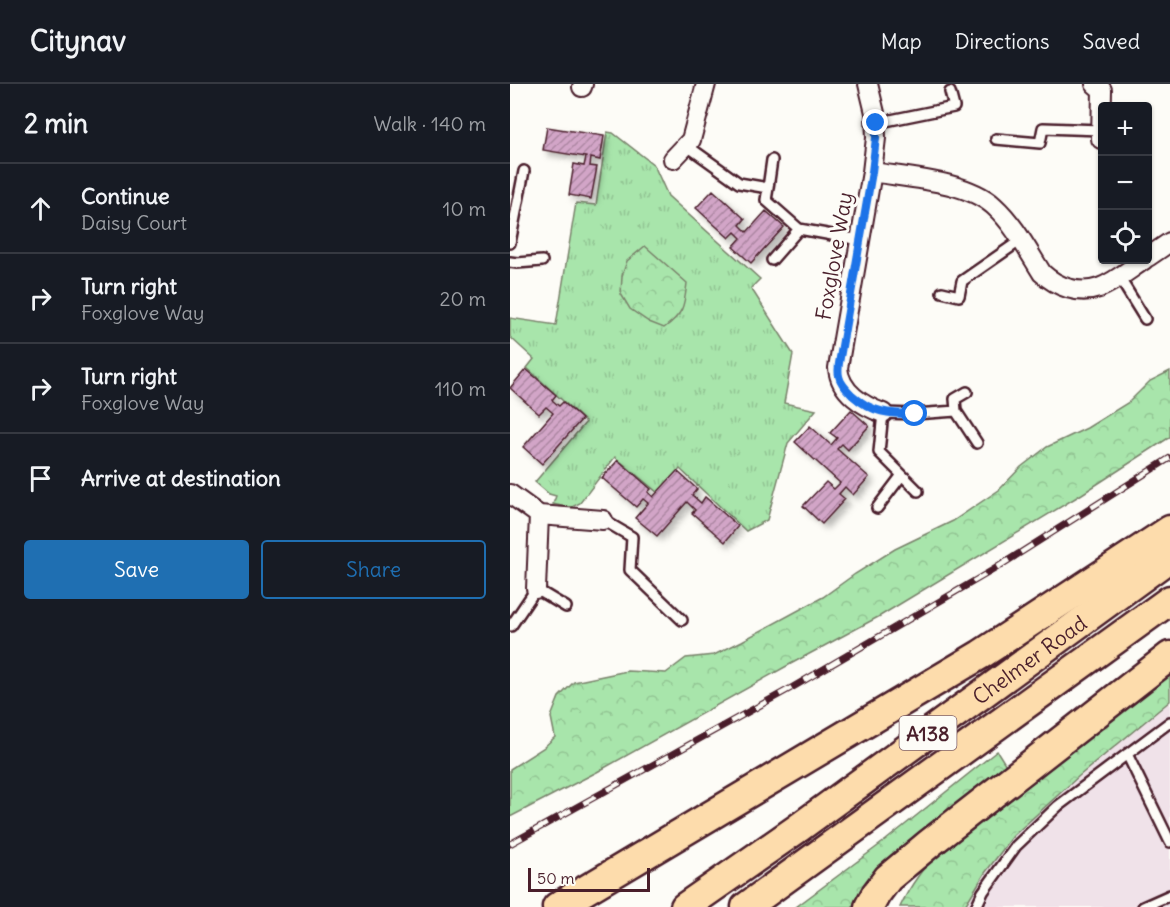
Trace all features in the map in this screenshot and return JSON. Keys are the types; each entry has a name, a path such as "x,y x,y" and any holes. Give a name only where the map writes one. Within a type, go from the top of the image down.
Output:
{"main road":[{"path":"557,907 980,655 1170,530"},
{"name":"Chelmer Road","path":"685,907 797,829 1170,557"},
{"name":"Chelmer Road","path":"746,907 1170,600"},
{"path":"868,907 888,878 904,864 1170,656"}],"street":[{"path":"674,159 691,140 706,84"},
{"name":"Foxglove Way","path":"868,84 875,113 876,138 839,360 839,377 848,392 859,401 871,409 884,413"},
{"path":"1095,84 1102,90 1102,102"},
{"path":"872,172 949,184 982,196 1005,217 1042,273 1050,281 1060,286 1073,290 1100,288 1137,264"},
{"path":"1152,254 1170,242"},
{"path":"510,494 539,515 603,520"},
{"path":"536,590 539,515"}],"lane":[{"path":"876,123 954,107 950,92"},
{"path":"996,139 1040,143 1043,128 1098,134"},
{"path":"686,145 739,183 768,188"},
{"path":"772,160 766,200 799,229 860,240"},
{"path":"510,243 524,171"},
{"path":"772,260 799,229"},
{"path":"942,292 959,296 962,281 1021,240"},
{"path":"510,262 542,261"},
{"path":"1119,276 1145,319"},
{"path":"966,392 955,399 956,411 977,443"},
{"path":"918,490 879,452 884,413 915,414 956,411"},
{"path":"877,508 902,475"},
{"path":"603,520 632,537 630,570 681,620"},
{"path":"510,625 512,626 536,590 566,607"},
{"path":"976,907 983,892 1016,846 1058,806 1170,722"},
{"path":"1127,754 1170,842"},
{"path":"1143,907 1170,895"}],"shaded area":[{"path":"1170,701 1170,907 964,907 985,873 1013,836 1079,776"}],"green space":[{"path":"607,132 613,133 654,165 668,196 760,279 751,288 793,354 784,403 816,410 788,443 767,520 746,531 680,469 658,493 615,457 580,503 570,508 553,504 556,496 549,494 535,482 586,422 527,368 534,359 510,337 510,318 556,325 576,203 596,205"},
{"path":"645,246 687,283 682,309 676,318 664,328 649,322 630,309 621,294 622,276 627,261"},
{"path":"1170,371 1170,437 1082,494 880,616 597,772 510,817 510,769 543,748 555,737 551,717 559,697 574,682 627,671 666,673 686,658 714,655 742,641 823,597 895,549 953,521 999,490 1021,467 1047,447 1087,428 1129,402 1150,381"},
{"path":"1170,668 1170,701 1079,776 1013,836 985,873 964,907 900,907 915,880 946,841"},
{"path":"997,751 1009,770 859,907 796,907 886,840"}],"building":[{"path":"547,127 604,136 600,160 591,158 590,166 597,167 591,199 569,195 574,164 584,166 586,157 543,150"},
{"path":"713,190 745,219 740,225 747,232 766,211 784,227 751,263 733,247 741,238 735,232 729,238 696,208"},
{"path":"526,369 556,395 552,400 559,406 563,402 582,419 542,464 523,447 553,413 546,407 539,414 510,388"},
{"path":"851,410 869,426 848,450 842,444 837,449 869,477 853,495 845,487 839,494 845,499 822,524 803,506 826,482 834,489 840,483 795,442 810,426 831,445 837,438 830,433"},
{"path":"618,460 651,489 648,492 653,497 677,471 697,489 692,495 701,503 705,497 738,526 725,542 692,513 695,510 687,502 657,536 635,518 648,503 643,499 636,507 602,478"}],"railway":[{"path":"510,844 793,687 993,570 1170,458"}],"route":[{"path":"876,123 872,172 838,368 839,377 848,392 871,409 884,413 915,414"}]}
